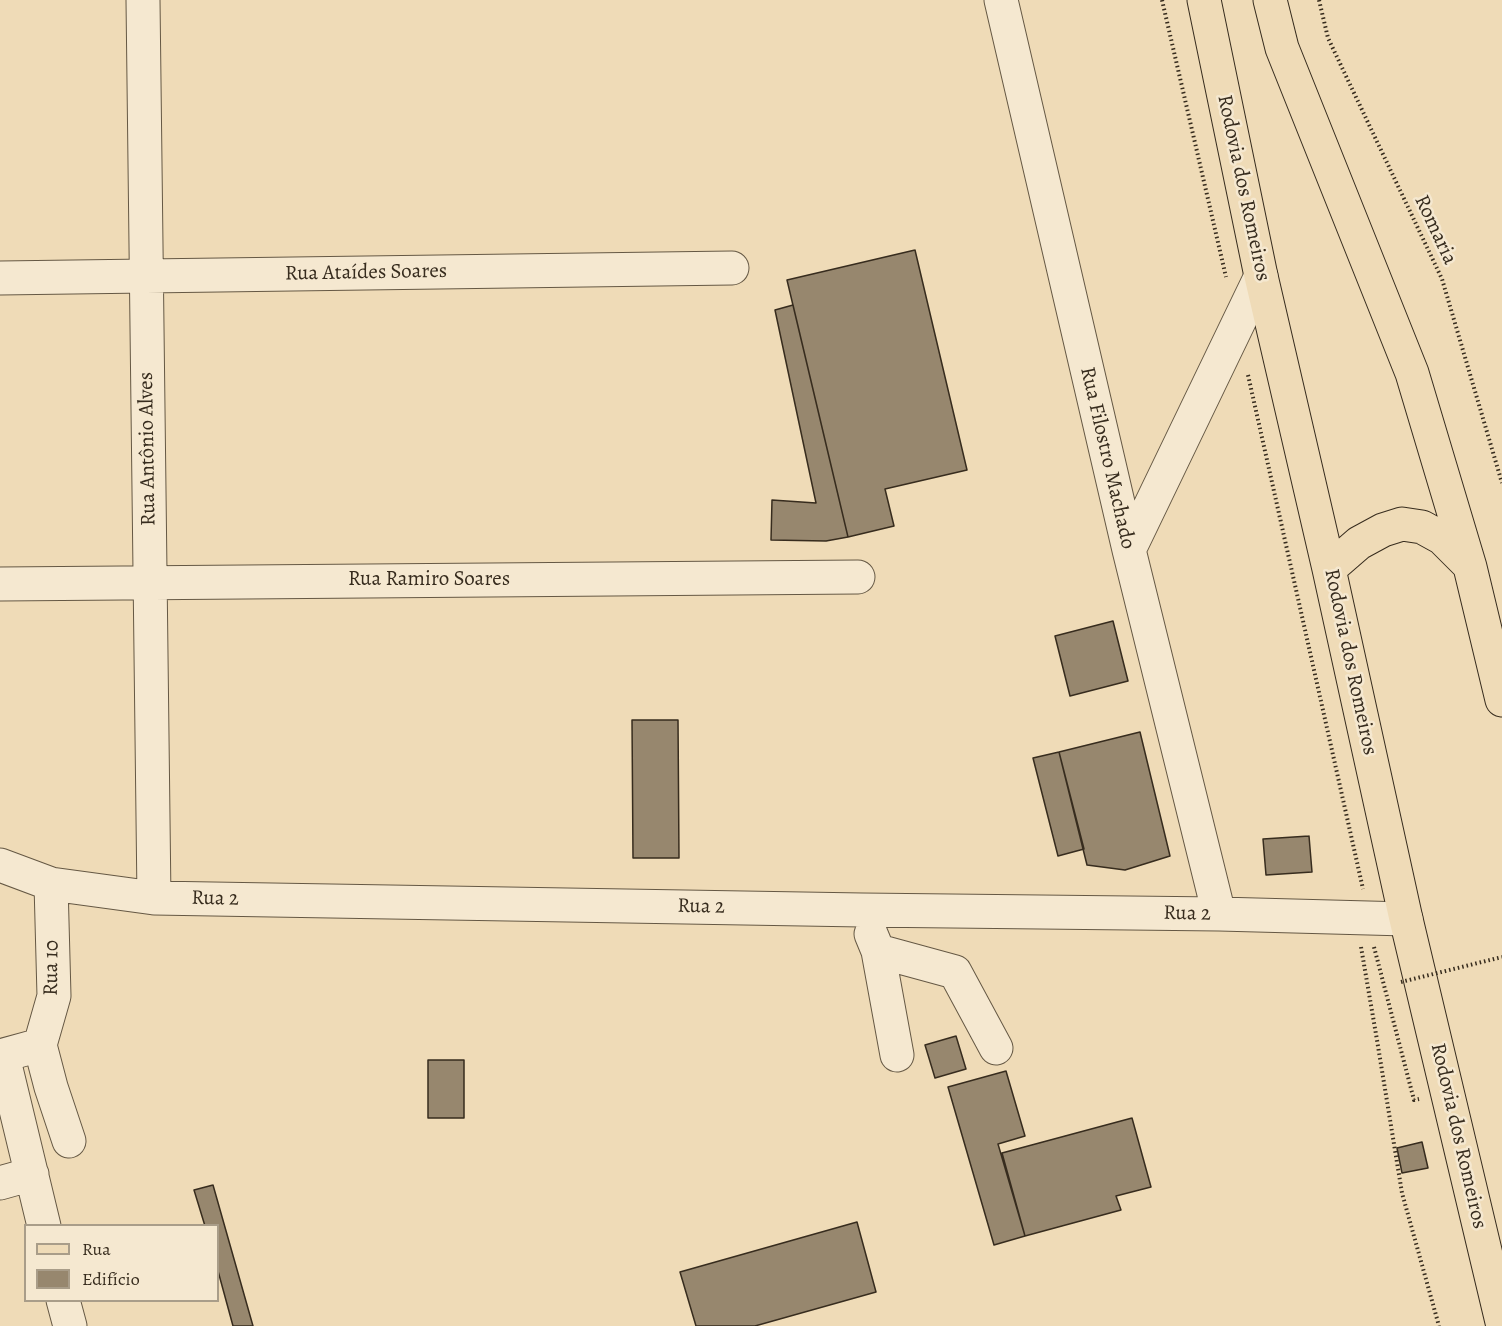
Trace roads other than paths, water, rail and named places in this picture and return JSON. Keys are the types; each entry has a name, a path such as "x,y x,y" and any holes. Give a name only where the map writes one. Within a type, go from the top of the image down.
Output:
{"main road":[{"name":"Rodovia dos Romeiros","path":"1204,0 1261,276 1329,569 1406,919 1502,1322"},
{"path":"1270,0 1282,48 1412,373 1470,567 1502,700"},
{"path":"1329,569 1359,543 1383,530 1402,524 1422,527 1442,538 1470,567"}],"street":[{"name":"Rua Antônio Alves","path":"143,0 154,898"},
{"name":"Rua Filostro Machado","path":"1001,0 1129,550 1219,914"},
{"name":"Rua Ataídes Soares","path":"0,278 732,268"},
{"path":"1129,550 1261,276"},
{"name":"Rua Ramiro Soares","path":"0,584 858,577"},
{"name":"Rua 2","path":"0,866 51,884 154,898 1219,914 1406,919"},
{"name":"Rua 10","path":"40,1045 54,996 51,884"},
{"path":"862,910 878,951 897,1055"},
{"path":"878,951 955,972 996,1048"},
{"path":"45,1224 1,1056 40,1045 69,1141"},
{"path":"0,1183 32,1173"},
{"path":"64,1302 70,1326"}]}
